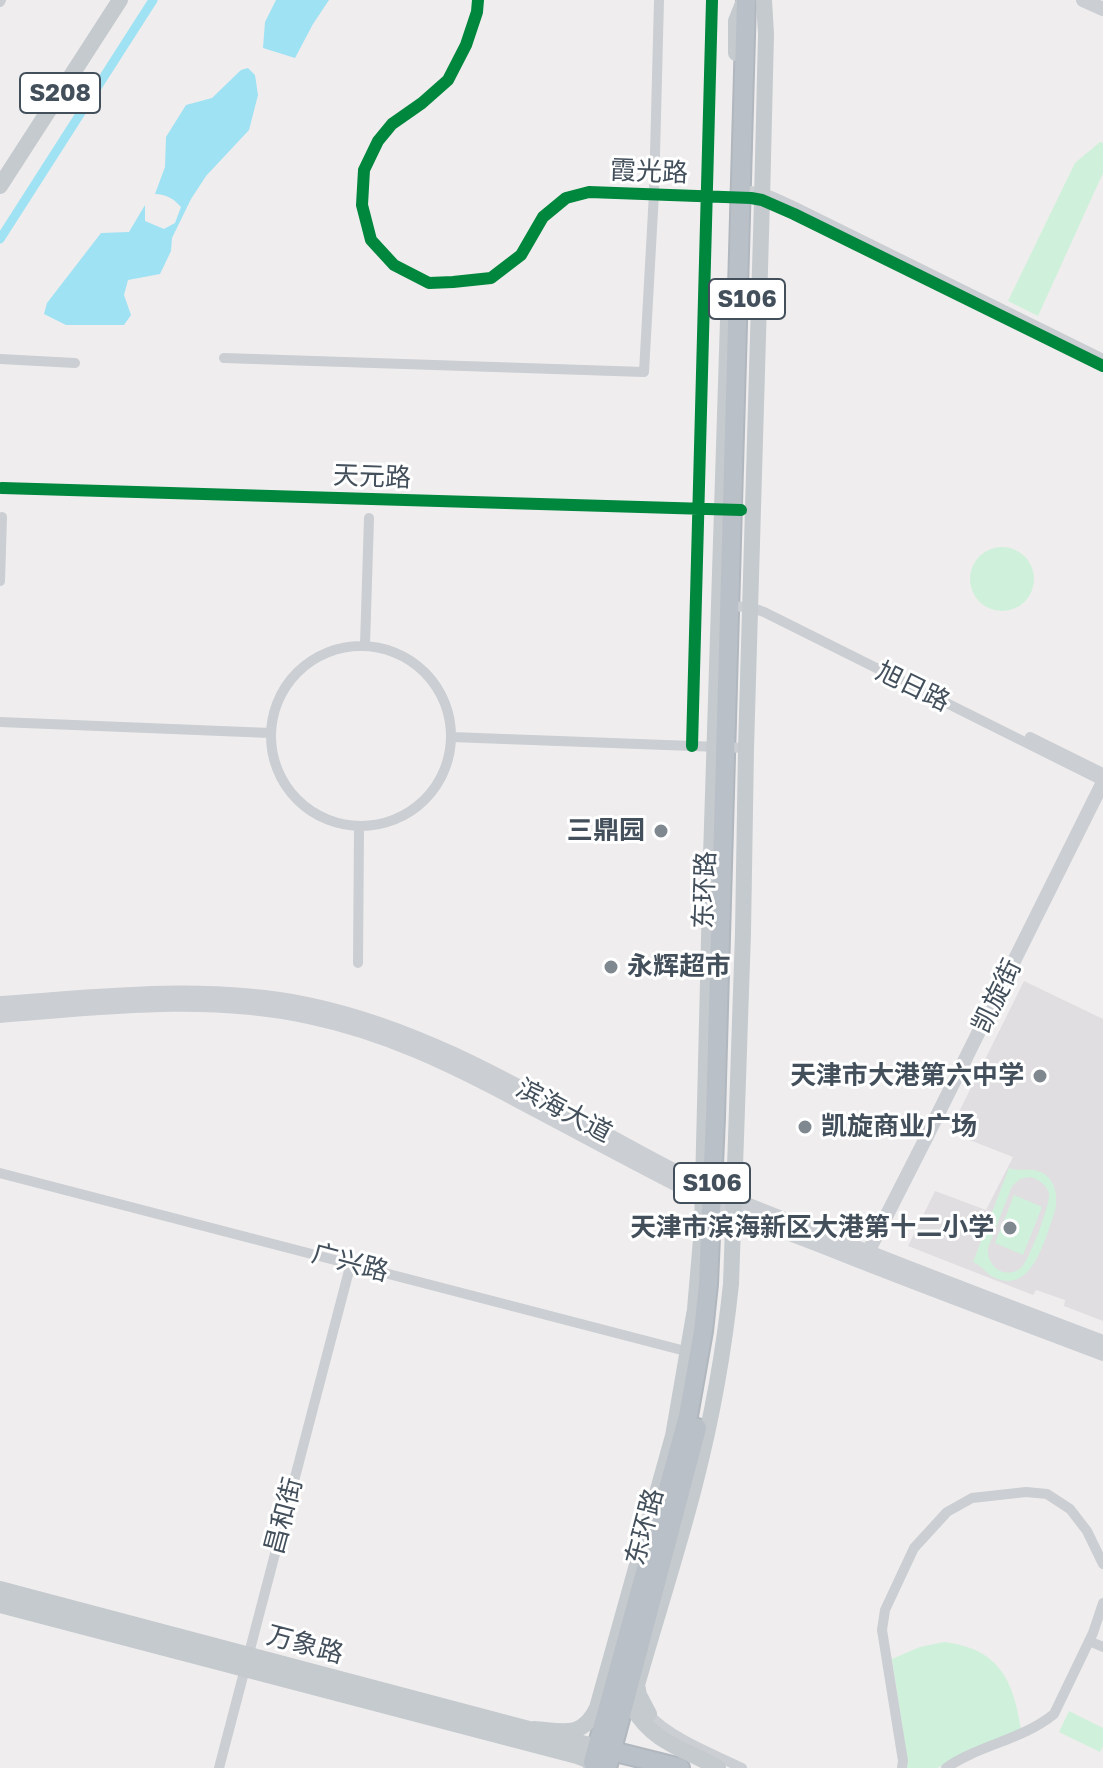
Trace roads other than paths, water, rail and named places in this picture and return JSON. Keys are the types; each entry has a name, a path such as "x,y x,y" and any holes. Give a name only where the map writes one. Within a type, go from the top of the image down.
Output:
{"highway":[{"name":"东环路","path":"745,0 749,196"},
{"name":"东环路","path":"600,1759 628,1688 699,1419 714,1341 719,1279 718,1198 735,602 732,509 756,0"},
{"name":"东环路","path":"600,1759 688,1416 694,1353 708,1284 718,1198"},
{"path":"600,1759 680,1768"}],"main road":[{"path":"0,174 113,0"},
{"name":"S208","path":"0,186 120,0"},
{"path":"735,602 749,196 766,34 764,0"},
{"path":"1083,0 1103,9"},
{"name":"霞光路","path":"749,196 794,214 1103,364"},
{"name":"凯旋街","path":"872,1253 1103,782"},
{"name":"凯旋街","path":"872,1253 1103,795"},
{"name":"滨海大道","path":"0,1003 148,993 208,993 262,996 331,1009 408,1033 465,1058 718,1198 872,1253 1103,1342"},
{"name":"滨海大道","path":"0,1016 182,1004 246,1007 306,1016 405,1045 718,1198 888,1273 1103,1354"},
{"path":"649,1714 637,1685 695,1485 712,1406 729,1297 718,1198"},
{"path":"530,1736 580,1729 589,1722 597,1708 694,1353"},
{"name":"万象路","path":"0,1589 246,1662"},
{"name":"万象路","path":"0,1605 246,1662 530,1736 600,1759"},
{"path":"628,1688 636,1713 653,1733 668,1744 718,1768"},
{"path":"530,1736 573,1768"}],"street":[{"name":"霞光路","path":"478,0 466,45 448,80 392,124 378,141 364,170 362,205 371,240 394,265 429,283 491,278 521,255 543,217 566,198 589,192 749,196"},
{"path":"224,358 644,372 654,193 659,0"},
{"path":"692,746 712,0"},
{"path":"0,359 75,363"},
{"name":"天元路","path":"2,488 732,509"},
{"path":"0,581 2,517"},
{"path":"365,645 369,518"},
{"name":"旭日路","path":"735,602 766,605 1103,773"},
{"name":"旭日路","path":"735,602 764,612 1103,782"},
{"path":"365,645 395,652 422,669 442,693 452,723 451,755 439,784 418,807 390,822 359,827 331,822 306,808 286,787 274,761 270,733 275,705 289,680 310,660 336,648 365,645"},
{"path":"0,722 270,733"},
{"path":"451,737 730,747"},
{"path":"358,963 359,827"},
{"name":"广兴路","path":"0,1173 694,1353"},
{"name":"昌和街","path":"219,1768 351,1263"},
{"path":"902,1768 882,1630 885,1610 914,1548 947,1512 972,1498 1024,1492 1047,1494 1070,1509 1079,1520 1103,1564"},
{"path":"946,1768 1029,1730 1054,1714 1089,1641 1103,1603"},
{"path":"1089,1641 1103,1647"},
{"path":"649,1714 657,1723 742,1768"}],"water":[{"path":"276,0 329,0 295,58 263,48 265,22"},
{"path":"248,68 255,75 258,95 249,130 206,176 191,199 172,238 171,251 160,274 128,280 124,295 131,315 124,325 66,325 44,314 47,303 101,233 129,232 145,205 145,221 164,229 175,223 181,207 170,198 155,194 165,167 166,137 186,105 212,98 241,70"}],"waterway":[{"path":"0,239 153,0"}],"place":[{"name":"三鼎园","path":"661,831"},
{"name":"永辉超市","path":"611,967"},
{"name":"天津市大港第六中学","path":"1040,1076"},
{"name":"凯旋商业广场","path":"805,1127"},
{"name":"天津市滨海新区大港第十二小学","path":"1010,1228"}]}
